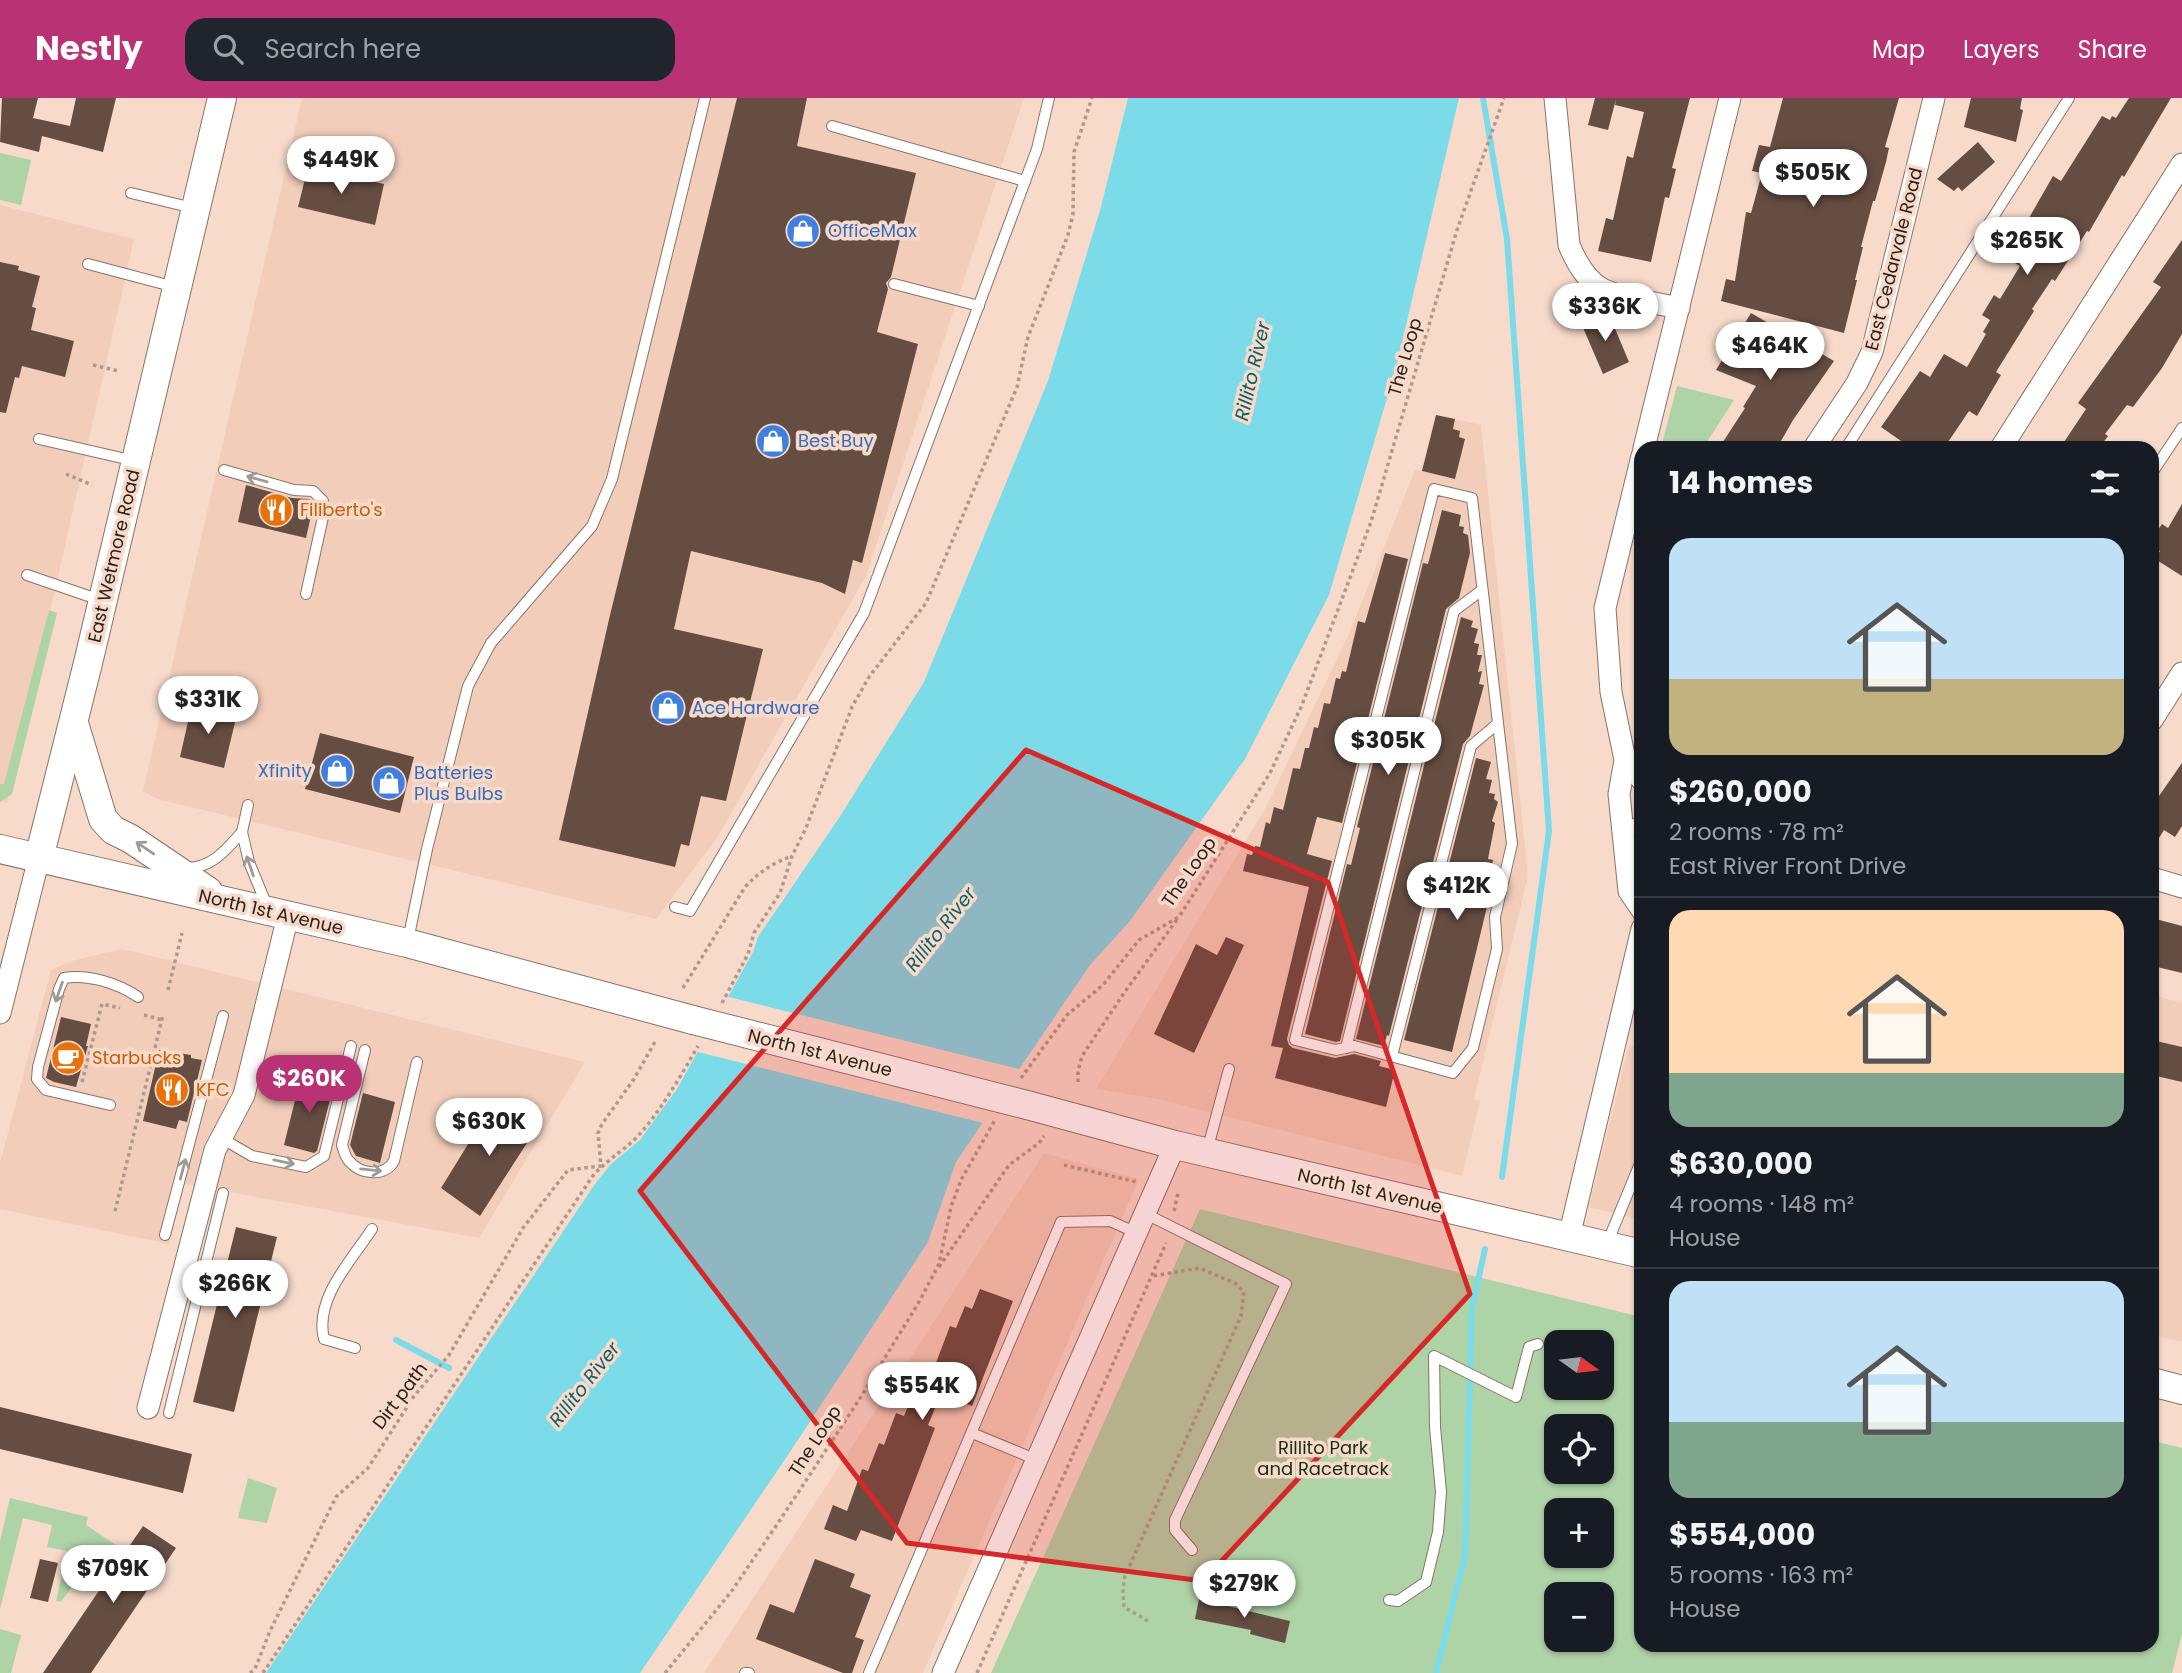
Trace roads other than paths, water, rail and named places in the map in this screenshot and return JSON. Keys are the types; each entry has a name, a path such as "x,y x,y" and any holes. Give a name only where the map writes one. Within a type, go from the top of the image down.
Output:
{"main road":[{"name":"East Wetmore Road","path":"39,858 74,723 222,98"},
{"path":"74,723 103,820 113,830 222,900"},
{"name":"North 1st Avenue","path":"0,849 407,943 697,1031 1015,1100 1175,1145 1634,1252"},
{"path":"2159,1384 2182,1390"}],"street":[{"path":"1555,98 1569,245 1575,261 1588,278 1603,290 1679,308"},
{"path":"1646,441 1730,98"},
{"name":"East Cedarvale Road","path":"1819,441 1857,383 1872,352 1934,98"},
{"path":"2005,441 2182,164"},
{"path":"1632,536 1605,608 1611,692 1625,760 1619,794 1629,891 1634,898"},
{"path":"2159,708 2182,673"},
{"path":"1625,760 1634,771"},
{"name":"East Wetmore Road","path":"0,1013 39,858"},
{"path":"2159,880 2182,887"},
{"path":"148,1408 215,1150 244,1095 279,914"},
{"path":"1569,1237 1634,963"},
{"path":"943,1673 1175,1145"}],"lane":[{"path":"407,943 427,849 468,686 491,643 592,526 612,479 705,98"},
{"path":"675,907 690,911 864,613 1037,149 1049,98"},
{"path":"1850,441 2070,98"},
{"path":"832,126 1025,181"},
{"path":"131,193 196,209"},
{"path":"88,264 177,288"},
{"path":"894,284 979,306"},
{"path":"2159,462 2182,428"},
{"path":"39,439 136,461"},
{"path":"224,470 293,490 313,491 323,501 323,517 306,594"},
{"path":"1434,489 1472,498 1482,590 1512,844 1494,917 1497,948 1473,1048 1453,1073 1354,1046 1336,1050 1295,1040 1434,489"},
{"path":"27,575 103,601"},
{"path":"1346,1048 1454,611 1482,590"},
{"path":"1392,1056 1471,746 1497,724"},
{"path":"248,806 242,832 249,862 279,914"},
{"path":"1624,841 1634,824"},
{"path":"174,868 201,868 224,853 242,832"},
{"path":"110,1105 46,1090 37,1079 38,1067 64,978 80,976 126,989 138,997"},
{"path":"165,1235 223,1016"},
{"path":"221,1138 252,1156 306,1167 324,1156 351,1046"},
{"path":"365,1050 342,1145 347,1160 359,1169 379,1173 390,1169 416,1062"},
{"path":"1206,1152 1229,1069"},
{"path":"1606,1246 1634,1178"},
{"path":"169,1413 223,1193"},
{"path":"869,1673 1061,1222 1140,1223 1286,1284 1175,1520 1175,1530 1192,1550"},
{"path":"355,1348 324,1339 321,1327 330,1292 372,1229"},
{"path":"1389,1601 1398,1601 1426,1581 1437,1532 1441,1492 1435,1427 1434,1356 1516,1397 1529,1347 1538,1344"},
{"path":"972,1433 1037,1460"}],"water":[{"name":"Rillito River","path":"1128,98 1459,98 1397,364 1329,595 1245,759 1130,921 1090,965 956,1162 928,1242 640,1673 266,1673 595,1184 611,1164 640,1140 677,1089 753,952 758,937 839,818 924,682 1048,381 1101,207"}],"waterway":[{"path":"1483,98 1507,239 1549,831 1502,1177"},
{"path":"1436,1673 1465,1555 1472,1307 1485,1249"},
{"path":"396,1340 449,1368"}],"place":[{"name":"OfficeMax","path":"803,231"},
{"name":"Best Buy","path":"773,441"},
{"name":"Filiberto's","path":"276,510"},
{"name":"Ace Hardware","path":"668,708"},
{"name":"Xfinity","path":"337,771"},
{"name":"Batteries Plus Bulbs","path":"389,783"},
{"name":"Starbucks","path":"68,1058"},
{"name":"KFC","path":"172,1090"}],"park label":[{"name":"Rillito Park and Racetrack","path":"1323,1458"}]}
